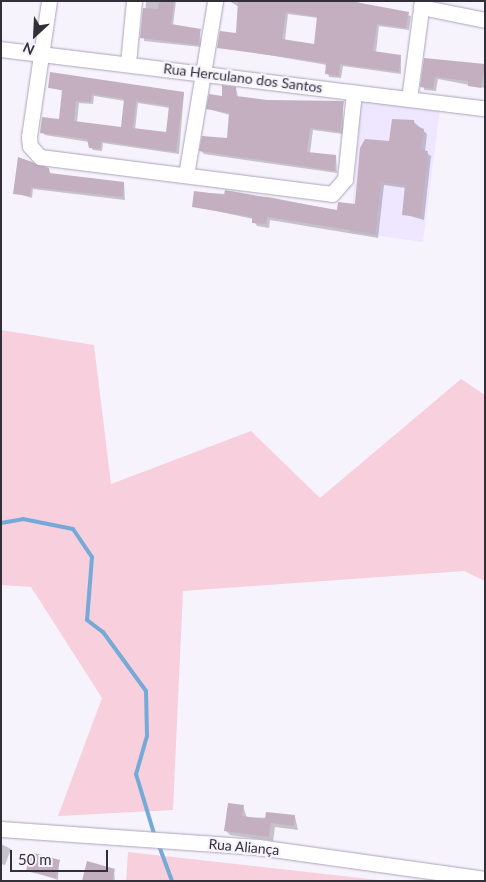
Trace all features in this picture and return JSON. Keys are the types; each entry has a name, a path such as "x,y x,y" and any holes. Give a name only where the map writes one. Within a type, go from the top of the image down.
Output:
{"street":[{"path":"49,1 29,137 34,153 59,161 338,191 345,180 354,92"},
{"path":"128,63 134,1"},
{"path":"186,176 215,1"},
{"path":"410,99 421,4 485,20"},
{"name":"Rua Herculano dos Santos","path":"1,49 203,72 485,108"},
{"name":"Rua Aliança","path":"1,829 258,846 485,879"}],"shaded area":[{"path":"362,98 440,109 423,242 350,232"},
{"path":"1,330 94,345 111,484 251,431 320,498 461,379 485,395 485,581 464,571 183,591 173,810 58,816 102,698 31,587 1,585"},
{"path":"128,852 387,881 126,881"}],"building":[{"path":"159,1 174,1 171,24 201,29 198,45 140,38 143,8 158,9"},
{"path":"238,1 350,1 409,12 406,28 377,24 373,51 401,55 399,72 340,64 339,76 325,74 326,63 217,48 220,31 236,33","holes":["286,12 317,17 314,44 282,39"]},
{"path":"424,58 485,64 481,88 468,86 468,81 435,77 433,89 420,87"},
{"path":"50,72 184,92 176,152 101,141 100,149 89,148 87,139 40,133 42,117 59,119 62,90 48,88","holes":["92,94 124,99 121,127 74,121 76,101 91,102","136,101 169,106 166,132 133,128"]},
{"path":"222,85 236,87 236,96 267,100 344,101 340,132 310,128 307,152 336,155 335,171 199,151 202,136 227,138 229,113 206,109 209,94 222,96"},
{"path":"392,119 414,120 414,125 424,129 421,150 428,151 421,217 402,215 405,185 381,182 375,234 267,217 266,224 252,223 252,217 192,207 194,191 224,195 225,190 337,210 338,202 355,204 360,148 365,139 389,141"},
{"path":"18,157 49,168 49,173 124,182 123,197 31,187 30,196 13,194"},
{"path":"228,803 244,805 242,816 265,819 266,812 295,815 294,826 271,823 269,837 224,831"},
{"path":"30,852 60,860 56,878 26,871"},
{"path":"87,861 115,869 112,881 82,881"}],"waterway":[{"path":"1,523 23,519 73,529 92,557 87,620 103,632 146,691 147,736 136,774 155,837"},
{"path":"158,843 172,881"}]}
